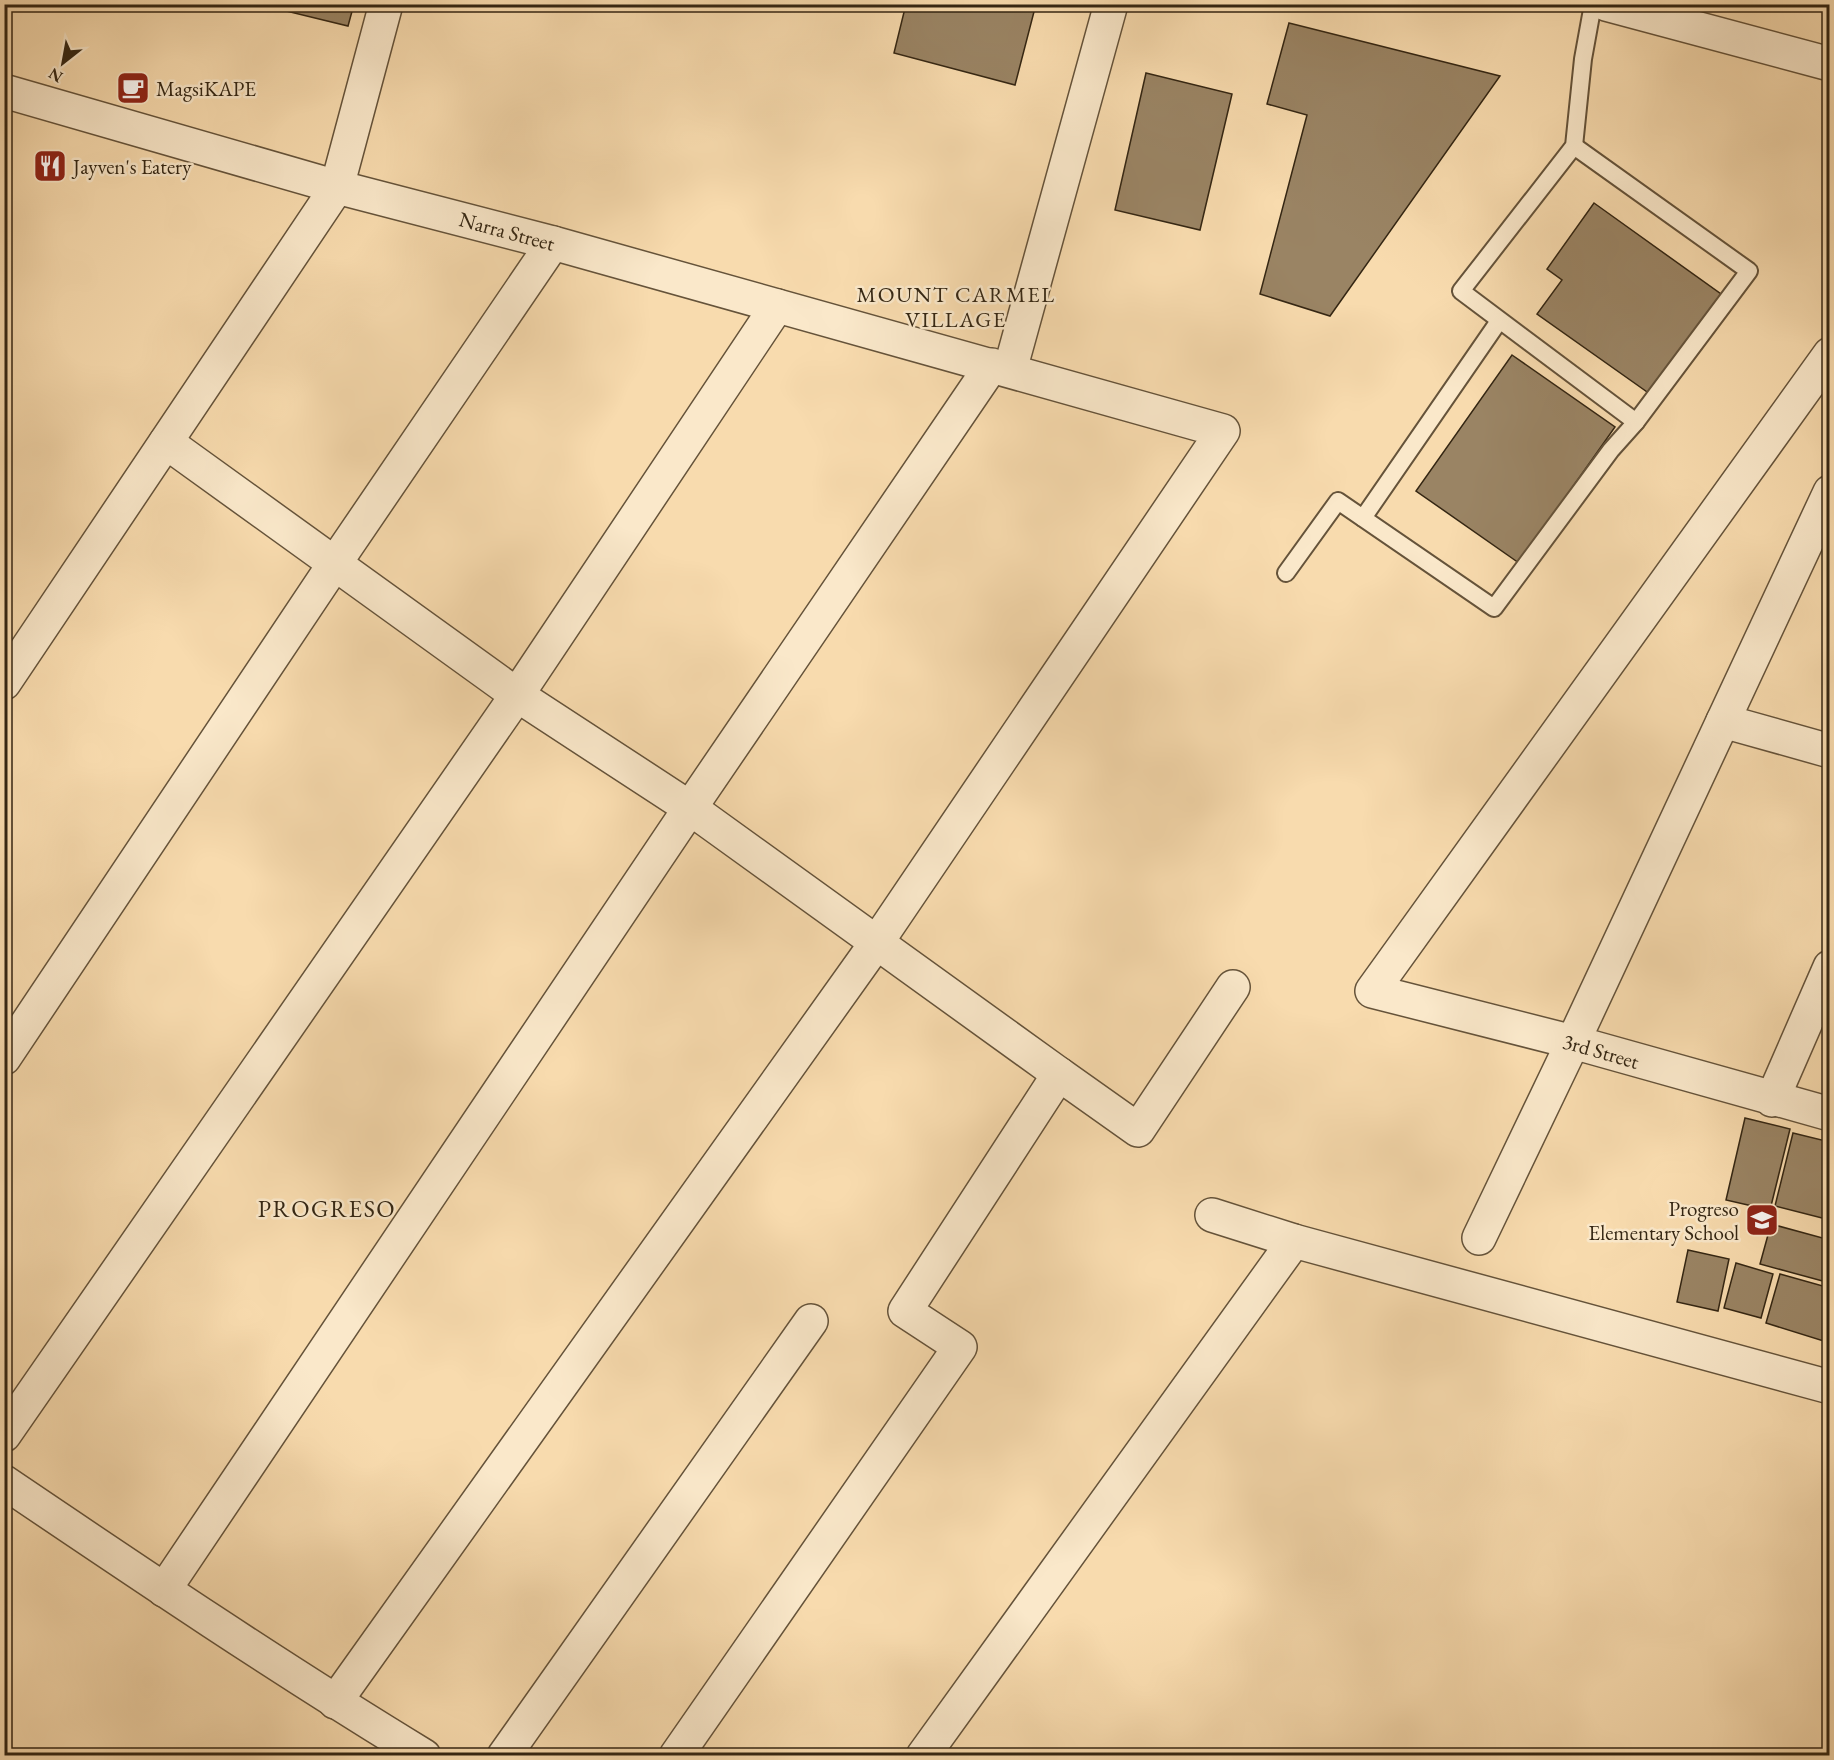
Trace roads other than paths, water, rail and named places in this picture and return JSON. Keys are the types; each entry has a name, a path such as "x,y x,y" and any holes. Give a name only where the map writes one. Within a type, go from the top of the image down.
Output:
{"street":[{"path":"4,683 337,187 386,4"},
{"path":"164,1590 690,808 1001,368 1111,4"},
{"path":"1606,4 1830,64"},
{"name":"Narra Street","path":"4,91 337,187 553,243 1223,431 877,942"},
{"path":"4,1058 335,563 553,243"},
{"path":"4,1435 517,695 777,306"},
{"name":"3rd Street","path":"1830,354 1372,991 1573,1042 1772,1100 1830,1114"},
{"path":"166,442 517,695 690,808 1138,1130 1233,987"},
{"path":"1479,1238 1830,492"},
{"path":"1723,721 1830,751"},
{"path":"335,1702 877,942"},
{"path":"1772,1100 1830,967"},
{"path":"676,1755 960,1347 905,1311 1059,1074"},
{"path":"1212,1215 1294,1241 1830,1387"},
{"path":"923,1755 1294,1241"},
{"path":"504,1755 811,1321"},
{"path":"4,1482 335,1702 424,1755"}],"lane":[{"path":"1593,4 1582,59 1574,146 1461,291 1636,422"},
{"path":"1286,573 1338,501 1494,608 1611,450 1636,422 1749,271 1574,146"},
{"path":"1363,518 1499,321"}],"place":[{"name":"MagsiKAPE","path":"133,88"},
{"name":"Jayven's Eatery","path":"50,166"},
{"name":"Progreso Elementary School","path":"1762,1220"}],"district":[{"name":"MOUNT CARMEL VILLAGE","path":"956,306"},
{"name":"PROGRESO","path":"327,1208"}]}
